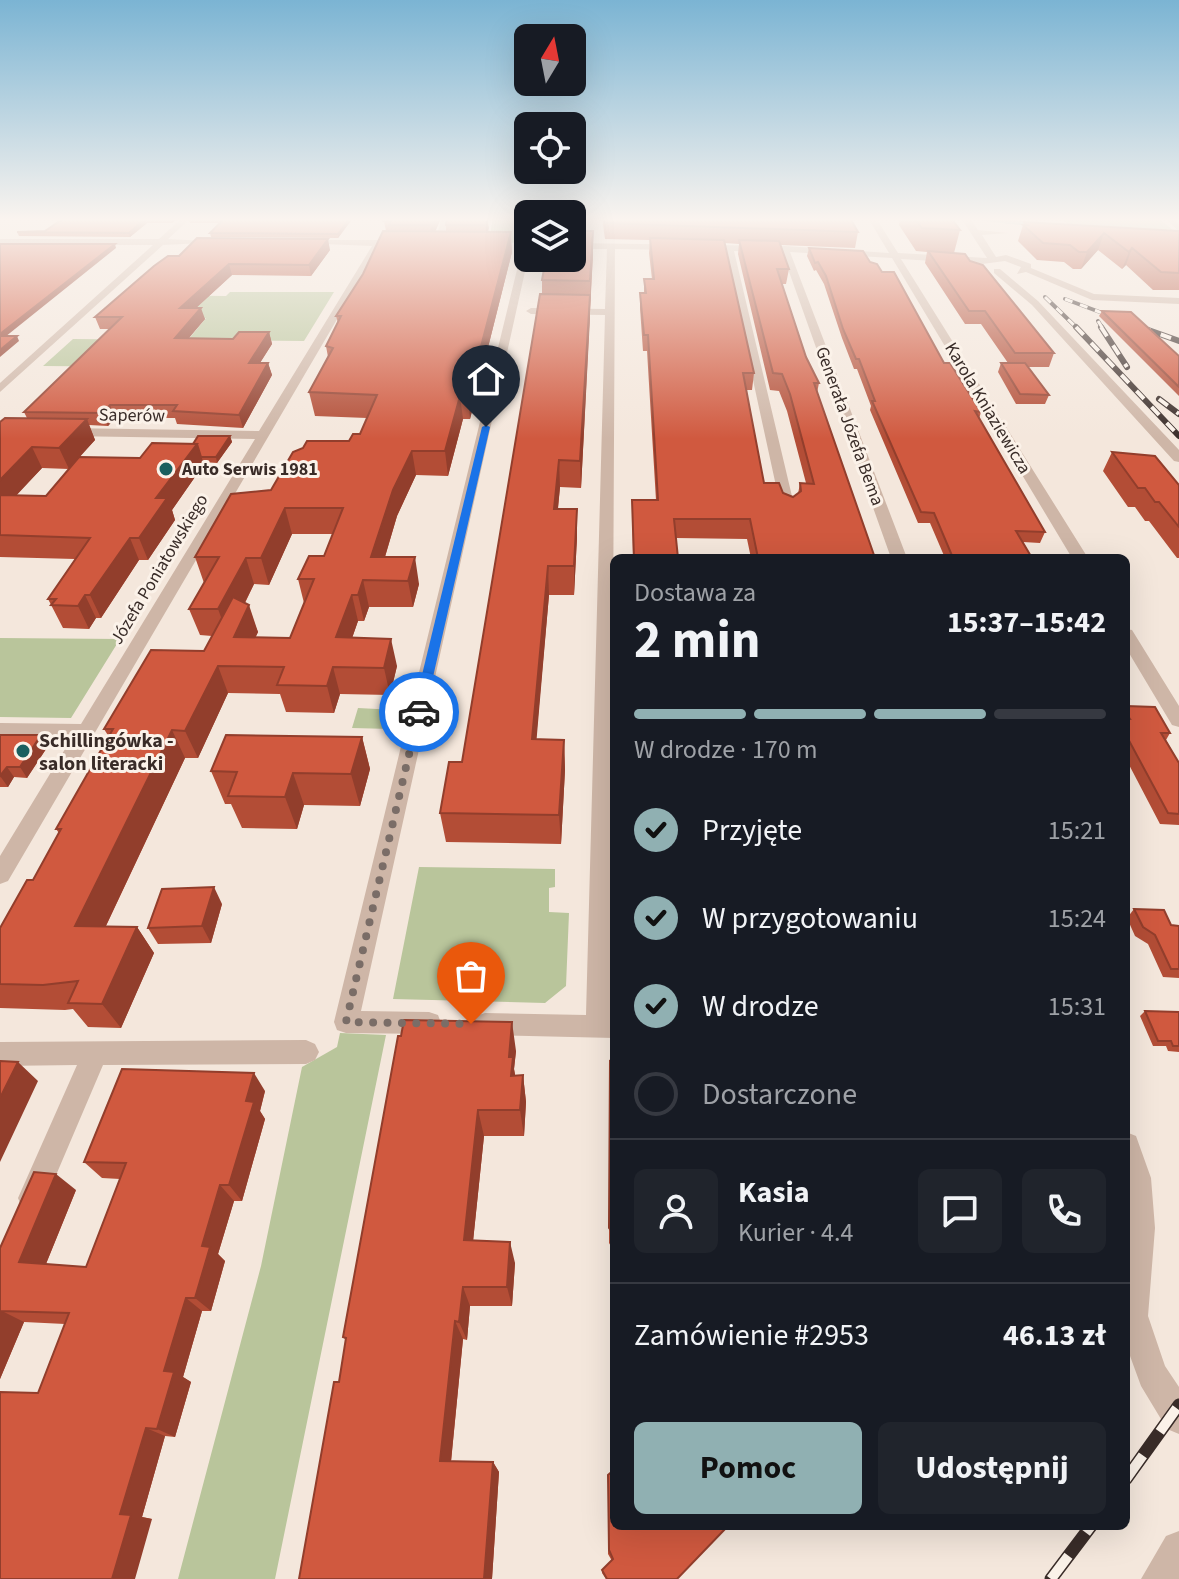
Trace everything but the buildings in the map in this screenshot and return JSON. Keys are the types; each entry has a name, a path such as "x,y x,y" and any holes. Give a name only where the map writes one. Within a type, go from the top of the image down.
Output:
{"street":[{"path":"0,389 107,292"},
{"name":"Józefa Poniatowskiego","path":"0,875 349,292"},
{"path":"511,292 346,1022 606,1026 610,292"},
{"path":"739,292 788,509"},
{"name":"Generała Józefa Bema","path":"801,292 898,554"},
{"name":"Karola Kniaziewicza","path":"917,292 1078,554"},
{"path":"1022,292 1179,458"},
{"path":"1030,292 1035,303"},
{"path":"1079,292 1102,299 1179,301"},
{"path":"531,311 610,312"},
{"name":"Saperów","path":"56,432 263,435"},
{"path":"1130,641 1179,721"},
{"path":"0,729 85,730"},
{"path":"0,1054 306,1052"},
{"path":"18,1229 95,1054"},
{"path":"1130,1158 1137,1178 1140,1228 1132,1316 1152,1375 1179,1417"},
{"path":"1159,1579 1179,1549"}],"green space":[{"path":"230,292 334,292 304,341 188,340 206,318 98,316 121,295 226,296"},
{"path":"73,339 188,340 165,367 43,366"},
{"path":"0,638 120,639 71,718 0,717"},
{"path":"358,708 396,710 391,729 352,728"},
{"path":"419,867 555,869 555,887 549,888 549,912 569,913 566,986 545,1003 393,999"},
{"path":"340,1033 386,1035 275,1579 178,1579 261,1266 302,1067 337,1047"}],"railway":[{"path":"1045,297 1077,328"},
{"path":"1065,299 1145,329"},
{"path":"1098,321 1103,329"},
{"path":"1101,327 1127,367"},
{"path":"1140,327 1179,341"},
{"path":"1077,328 1179,436"},
{"path":"1159,399 1179,414"},
{"path":"1130,1473 1179,1405"},
{"path":"1051,1579 1088,1530"}],"way so far":[{"path":"419,712 346,1022 471,1024"}],"place":[{"name":"Auto Serwis 1981","path":"166,469"},
{"name":"Schillingówka - salon literacki","path":"23,751"}],"route":[{"path":"419,712 486,427"}]}
